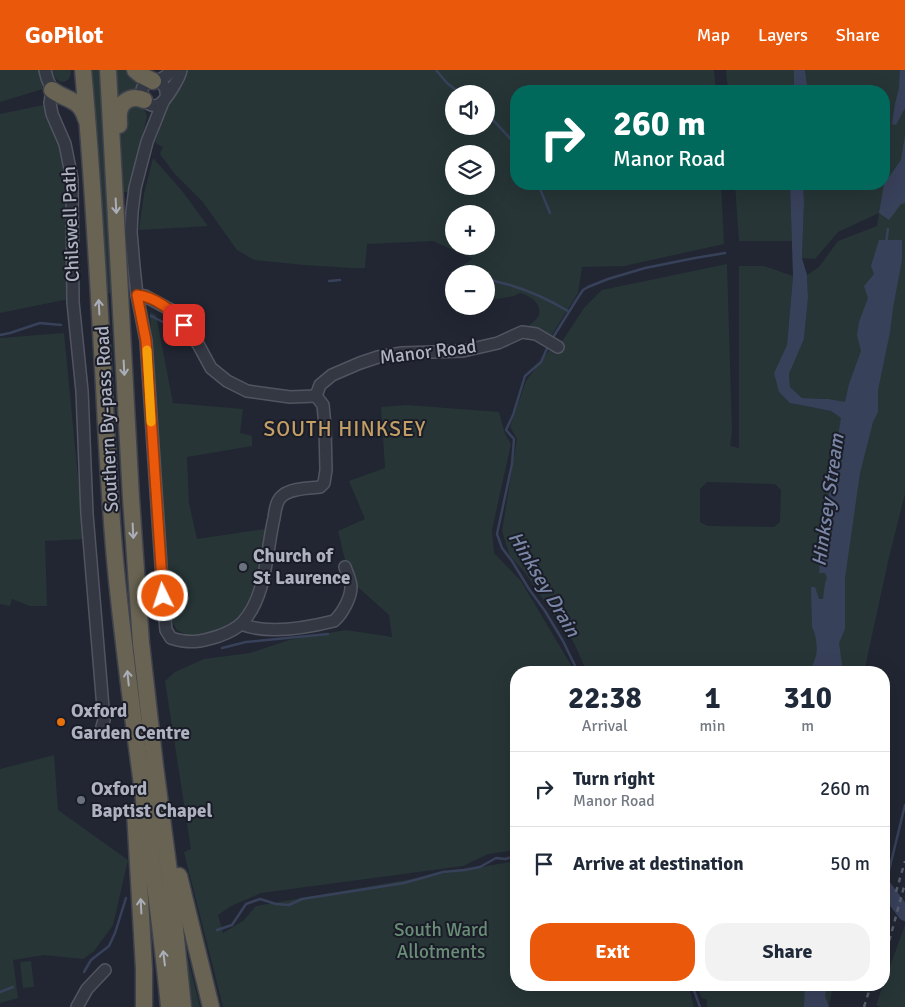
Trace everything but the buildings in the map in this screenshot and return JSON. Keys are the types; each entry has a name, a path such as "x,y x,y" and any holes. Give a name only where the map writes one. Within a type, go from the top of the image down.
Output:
{"highway":[{"path":"52,90 69,88 74,85 82,70"},
{"name":"Southern By-pass Road","path":"82,70 89,131 109,494 133,726"},
{"name":"Southern By-pass Road","path":"108,70 135,566 141,643 155,766"},
{"path":"135,70 155,81"},
{"path":"52,90 80,106 89,131"},
{"path":"114,176 119,139 119,111 122,105 131,98 138,98 146,102"},
{"path":"133,726 133,775 143,941 144,1007"},
{"path":"133,726 141,774 169,1007"},
{"path":"155,766 170,879 183,1007"},
{"path":"155,766 180,885 211,1007"}],"street":[{"name":"Chilswell Path","path":"45,70 46,78 52,90 50,103 52,114 65,144 72,179 73,302 82,391 88,514 104,720 102,727"},
{"path":"147,142 150,110 142,96 142,89 146,83 166,76 172,70"},
{"path":"146,102 156,105 164,99 179,78 181,70"},
{"path":"137,295 145,296 171,310 198,344 211,368 227,381 247,391 290,396 316,396 323,405 326,470 324,483 320,487 297,489 282,494 278,500 268,560 260,588 253,607 242,624 227,633 188,643 171,638 166,630 146,341 137,295 133,258 132,212 134,188 147,142 166,89 155,81"},
{"name":"Manor Road","path":"316,396 320,386 332,375 360,363 378,358 402,353 463,351 498,343 522,332 536,334 553,344"},
{"path":"242,624 251,628 267,630 301,628 334,621 347,602 351,587 346,572"},
{"path":"77,1007 87,989 104,970"}],"green space":[{"path":"0,70 41,70 43,89 0,102"},
{"path":"52,70 71,70 68,79 63,82 56,79"},
{"path":"89,70 103,70 114,293 104,293"},
{"path":"114,70 130,70 144,80 138,92 116,98"},
{"path":"185,70 714,70 715,85 510,85 510,190 721,190 724,244 624,266 582,267 578,293 551,336 530,333 529,325 535,321 539,311 536,302 520,293 495,299 495,265 462,265 473,259 464,255 495,255 495,205 445,205 445,246 433,241 367,244 365,268 254,260 237,250 202,201 174,173 160,154 163,147 155,143 165,112 178,89"},
{"path":"726,70 794,70 794,85 727,85"},
{"path":"805,70 905,70 905,494 865,666 584,666 574,643 526,574 510,556 502,531 517,439 510,427 526,381 551,348 563,340 584,308 602,290 727,264 732,432 730,446 739,448 739,266 764,266 793,276 787,345 774,373 790,403 831,411 841,418 828,399 802,398 790,387 789,374 804,339 808,298 807,275 819,267 838,241 877,226 879,213 838,232 815,259 802,258 803,190 890,190 890,85 807,85","holes":["707,482 775,484 781,490 780,522 774,527 708,526 700,522 700,489"]},
{"path":"128,104 143,107 147,116 131,192 122,192 121,118"},
{"path":"43,105 68,172 69,299 0,313 0,114"},
{"path":"153,158 182,191 208,226 139,230 144,194"},
{"path":"735,190 790,190 792,241 739,241"},
{"path":"150,312 156,315 173,403 243,409 240,433 252,436 252,446 187,457 189,503 197,539 265,529 260,569 252,596 238,619 226,630 200,637 177,630 170,618"},
{"path":"64,333 84,539 45,541 47,606 30,606 12,599 10,606 0,604 0,338"},
{"name":"South Ward Allotments","path":"407,405 499,412 505,434 511,444 492,530 494,553 521,581 571,666 510,666 510,851 488,854 463,866 261,893 231,906 218,915 223,933 243,921 256,906 510,862 510,991 690,991 694,1007 223,1007 184,852 191,849 165,681 175,672 204,659 250,653 289,640 346,630 392,637 389,615 350,580 338,531 365,519 349,481 385,468 381,407"},
{"path":"54,755 58,810 128,860 113,925 94,951 83,959 44,955 13,960 18,998 0,1003 0,769"},
{"path":"905,925 905,1007 880,1007 876,1005 881,991 890,991 890,966"},
{"path":"185,947 200,1007 190,1007"},
{"path":"31,961 34,987 23,988 20,962"},
{"path":"699,991 832,991 829,1007 707,1007 707,1000 702,998"}],"water":[{"path":"794,70 805,70 807,85 794,85"},
{"path":"900,70 905,70 905,108 896,125 892,124 899,88"},
{"path":"905,135 905,203 901,204 889,220 879,213 883,190 890,190 890,176 901,160"},
{"path":"790,190 803,190 802,258 807,275 808,298 804,339 789,374 790,387 802,398 845,402 849,384 861,351 857,335 859,322 868,298 864,286 874,274 871,266 879,240 902,240 902,260 878,390 878,412 873,422 860,473 845,578 845,629 839,643 842,666 812,666 817,649 816,637 812,627 811,587 815,587 819,599 823,599 827,578 825,573 819,573 820,560 827,552 825,518 841,418 831,411 790,403 779,392 774,373 787,345 793,276"},
{"path":"805,991 826,991 825,996 829,1007 804,1007"}],"waterway":[{"path":"436,70 450,85"},
{"path":"495,122 510,138"},
{"path":"540,190 550,213"},
{"path":"886,243 888,229"},
{"name":"Hinksey Drain","path":"552,339 583,290 588,287 645,268 725,253"},
{"path":"329,281 340,280"},
{"path":"495,281 528,291 568,311"},
{"path":"151,316 167,324"},
{"path":"0,335 40,323 61,325"},
{"name":"Hinksey Drain","path":"549,344 541,362 525,376 513,415 506,430 514,439 512,464 497,534 502,548 545,611 575,666"},
{"path":"222,648 246,642 328,634"},
{"path":"890,866 905,805"},
{"path":"217,930 232,925 246,904 260,899 276,904 289,905 302,899 404,883 443,872 480,867 496,858 510,858"},
{"name":"Hinksey Stream","path":"890,894 905,914"},
{"path":"84,972 91,960 109,946 126,898"},
{"path":"0,992 13,987"},
{"name":"Hinksey Drain","path":"694,991 700,1007"}],"railway":[{"path":"896,892 905,861"},
{"path":"890,938 905,883"},
{"path":"864,1007 869,991"}],"slow traffic":[{"path":"147,350 151,422"}],"place":[{"name":"Church of St Laurence","path":"243,567"},
{"name":"Oxford Garden Centre","path":"61,722"},
{"name":"Oxford Baptist Chapel","path":"81,800"}],"district":[{"name":"SOUTH HINKSEY","path":"345,429"}],"route":[{"path":"163,596 146,341 137,295 145,296 171,310 184,325"}]}
